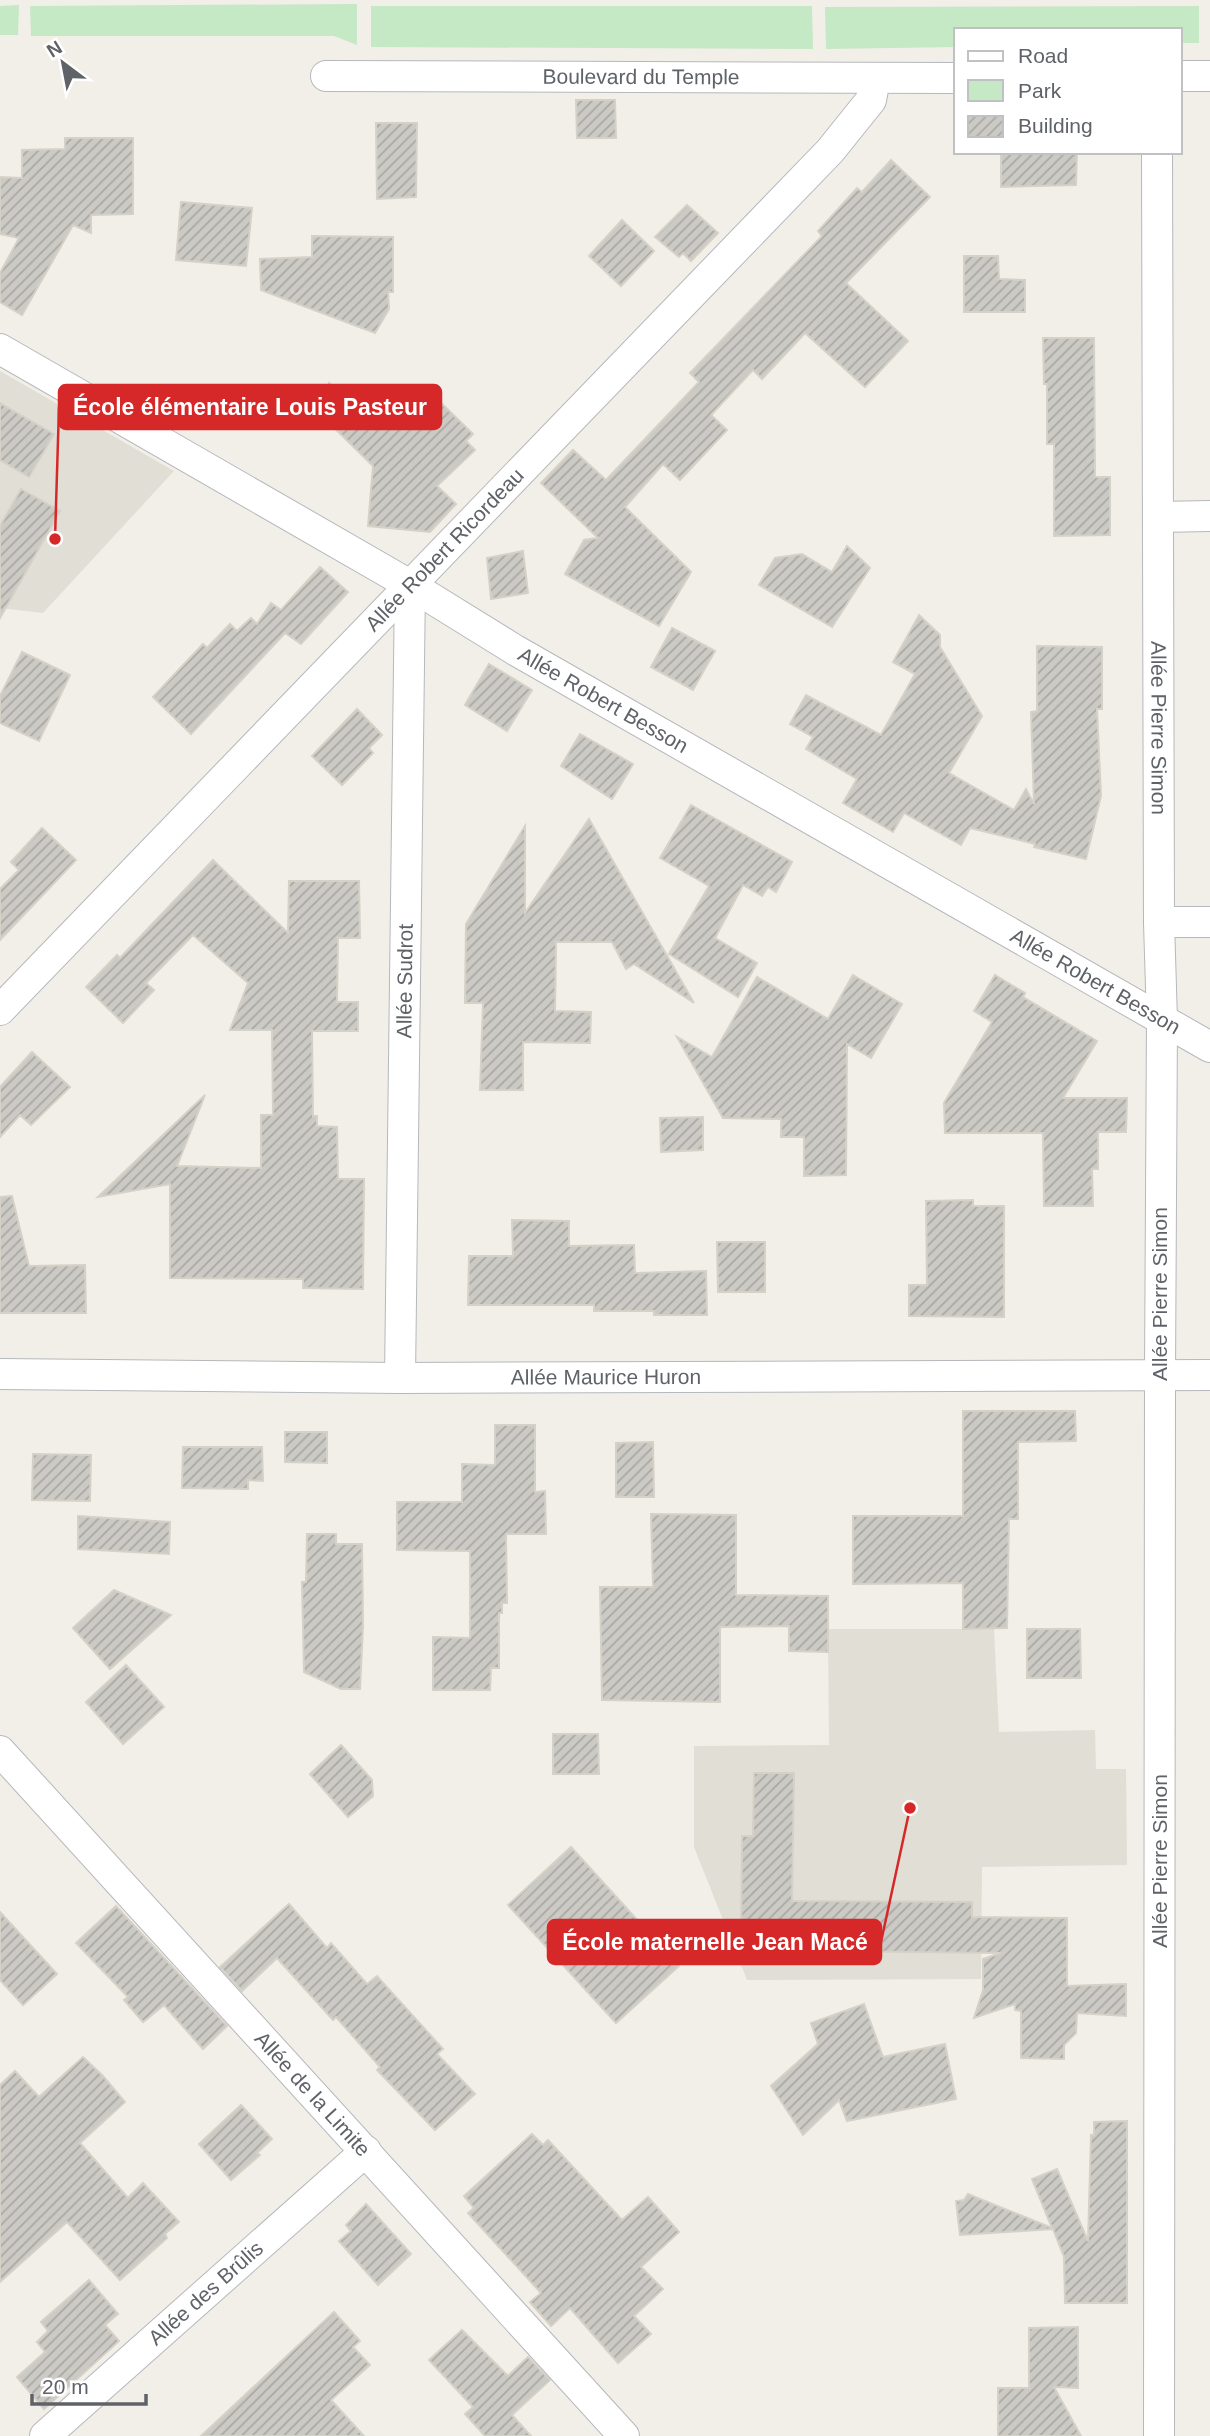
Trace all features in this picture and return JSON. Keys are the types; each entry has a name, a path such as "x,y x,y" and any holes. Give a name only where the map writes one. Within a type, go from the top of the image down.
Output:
{"street":[{"name":"Boulevard du Temple","path":"326,76 954,78"},
{"path":"1182,76 1210,76"},
{"name":"Allée Robert Ricordeau","path":"0,1010 830,151 871,100 874,79"},
{"name":"Allée Pierre Simon","path":"1157,154 1159,922 1162,1021 1159,2436"},
{"name":"Allée Robert Besson","path":"0,349 410,585 527,657 1210,1047"},
{"path":"1158,517 1210,516"},
{"name":"Allée Sudrot","path":"400,1378 410,585"},
{"path":"1159,922 1210,922"},
{"name":"Allée Maurice Huron","path":"0,1374 400,1378 1210,1375"},
{"name":"Allée de la Limite","path":"0,1751 624,2436"},
{"name":"Allée des Brûlis","path":"45,2436 366,2151"}],"shaded area":[{"path":"0,371 174,471 43,613 0,608"},
{"path":"828,1629 994,1629 999,1732 1095,1730 1096,1769 1126,1769 1127,1865 982,1867 981,1979 747,1980 694,1847 694,1746 829,1745"}],"green space":[{"path":"357,4 357,45 334,36 31,36 30,6"},
{"path":"19,5 18,35 0,35 0,6"},
{"path":"371,6 812,6 813,49 371,47"},
{"path":"1199,6 1199,43 1182,43 1182,28 954,28 954,47 826,49 825,7"}],"building":[{"path":"576,100 615,100 616,138 577,138"},
{"path":"376,123 417,123 416,197 377,199"},
{"path":"65,138 133,138 133,214 91,215 91,233 73,225 22,315 0,302 0,273 19,238 0,234 0,177 22,178 22,150 65,149"},
{"path":"1001,154 1077,154 1076,185 1001,187"},
{"path":"891,160 930,197 846,283 908,341 865,387 805,333 762,379 753,370 711,415 727,430 680,480 663,464 625,507 691,572 659,626 565,574 584,540 598,538 541,483 573,450 606,480 699,382 690,373 822,236 818,231 857,188 862,192"},
{"path":"181,202 252,208 246,266 176,260"},
{"path":"687,205 718,233 691,261 683,253 679,257 655,237"},
{"path":"622,220 654,251 621,286 589,256"},
{"path":"312,236 393,237 393,292 388,292 389,309 375,333 261,290 260,259 312,257"},
{"path":"964,256 998,256 999,279 1025,280 1025,312 964,312"},
{"path":"1043,338 1094,338 1095,477 1110,477 1110,535 1054,536 1054,444 1047,444 1047,384 1044,384"},
{"path":"329,383 378,429 407,398 421,410 434,396 473,434 466,441 475,450 437,486 456,504 430,532 368,526 373,466 314,408"},
{"path":"0,403 54,434 29,477 0,460"},
{"path":"21,489 60,511 0,618 0,526"},
{"path":"847,546 870,568 832,627 759,585 775,558 802,554 832,572"},
{"path":"523,551 528,593 491,599 487,558"},
{"path":"320,567 348,592 301,644 285,633 191,734 153,697 203,644 207,648 230,624 237,631 251,618 257,624 271,603 281,610"},
{"path":"919,615 940,635 940,647 982,716 949,773 1014,810 1026,789 1034,804 1031,712 1037,711 1037,646 1102,647 1102,709 1097,709 1101,796 1086,859 970,828 961,845 904,813 893,832 843,803 857,779 806,749 813,737 790,724 806,695 881,735 915,674 893,662"},
{"path":"672,628 715,651 693,690 651,667"},
{"path":"22,652 70,675 39,741 0,723 0,696"},
{"path":"489,664 532,690 507,731 465,705"},
{"path":"357,709 382,735 369,748 373,753 342,785 312,756"},
{"path":"580,734 633,764 612,799 561,766"},
{"path":"691,805 792,862 776,892 768,887 762,896 743,885 715,938 757,963 738,997 669,954 709,886 660,858"},
{"path":"589,819 694,1003 634,964 626,969 612,942 556,942 555,1011 591,1012 590,1043 523,1042 523,1090 480,1090 483,1003 465,1003 466,924 525,826 525,913"},
{"path":"42,828 76,860 0,940 0,889 19,870 11,862"},
{"path":"213,860 288,933 289,881 359,881 360,938 338,938 337,1002 358,1002 358,1031 312,1031 313,1116 317,1116 317,1126 337,1127 338,1179 364,1179 363,1289 303,1288 303,1279 170,1278 170,1184 98,1197 205,1095 177,1166 261,1168 261,1115 273,1115 272,1030 230,1030 248,983 193,935 146,983 154,990 123,1023 86,987 117,955 120,958"},
{"path":"853,975 902,1004 871,1058 847,1044 846,1175 804,1176 804,1137 781,1137 781,1119 723,1118 677,1037 712,1057 757,977 828,1019"},
{"path":"995,975 1025,993 1023,997 1097,1041 1063,1098 1127,1098 1126,1132 1098,1132 1098,1169 1092,1169 1093,1206 1044,1206 1043,1133 945,1133 944,1103 992,1022 974,1011"},
{"path":"32,1052 70,1087 31,1125 20,1115 0,1137 0,1087"},
{"path":"703,1117 703,1150 661,1152 660,1118"},
{"path":"12,1196 29,1266 85,1265 86,1313 0,1313 0,1197"},
{"path":"973,1200 973,1206 1004,1206 1004,1317 909,1316 909,1285 927,1285 926,1201"},
{"path":"512,1220 569,1221 569,1246 634,1245 635,1273 706,1271 707,1315 654,1315 654,1311 594,1311 594,1305 468,1305 469,1256 513,1256"},
{"path":"717,1242 765,1242 765,1292 718,1292"},
{"path":"963,1411 1075,1411 1076,1441 1018,1442 1018,1519 1009,1519 1007,1628 963,1629 963,1583 853,1584 853,1516 963,1516"},
{"path":"495,1425 535,1425 535,1492 545,1491 546,1534 506,1534 507,1603 502,1603 502,1613 499,1613 499,1668 491,1668 490,1690 433,1690 433,1637 470,1638 470,1551 397,1550 397,1502 462,1502 462,1464 495,1465"},
{"path":"285,1432 327,1432 327,1463 285,1462"},
{"path":"653,1442 654,1497 616,1497 616,1443"},
{"path":"183,1447 262,1447 263,1481 248,1480 248,1489 182,1488"},
{"path":"33,1454 91,1455 90,1501 32,1500"},
{"path":"651,1514 736,1515 736,1595 828,1596 828,1652 789,1651 789,1626 720,1627 720,1702 602,1700 600,1587 653,1587"},
{"path":"78,1516 170,1522 169,1554 78,1549"},
{"path":"307,1534 336,1534 336,1544 362,1544 363,1626 360,1689 341,1689 304,1672 302,1582 306,1582"},
{"path":"114,1590 171,1615 110,1669 73,1628"},
{"path":"1027,1629 1080,1629 1081,1678 1027,1678"},
{"path":"126,1665 164,1707 123,1744 86,1702"},
{"path":"553,1734 598,1734 599,1774 553,1774"},
{"path":"341,1745 372,1780 373,1796 348,1817 310,1774"},
{"path":"754,1773 794,1773 792,1901 972,1902 972,1917 1067,1918 1067,1986 1126,1984 1126,2016 1077,2013 1076,2033 1064,2045 1064,2059 1021,2058 1021,2011 1015,2010 1015,2004 974,2018 983,1990 983,1959 1001,1953 741,1950 742,1836 753,1836"},
{"path":"571,1847 679,1966 616,2023 508,1905"},
{"path":"289,1904 327,1948 331,1943 367,1984 377,1976 443,2049 437,2054 475,2094 435,2130 377,2070 380,2067 336,2017 333,2020 277,1958 242,1991 220,1967"},
{"path":"116,1906 227,2026 203,2049 164,2005 143,2022 124,2000 128,1997 76,1943"},
{"path":"0,1912 57,1974 23,2005 0,1980"},
{"path":"864,2004 883,2057 945,2044 956,2099 847,2121 839,2100 803,2135 771,2086 818,2044 811,2023"},
{"path":"83,2057 125,2102 80,2143 128,2198 143,2183 179,2222 165,2234 167,2238 120,2280 67,2222 0,2282 0,2085 15,2071 39,2097"},
{"path":"241,2105 272,2139 257,2153 260,2155 231,2180 199,2144"},
{"path":"1127,2121 1127,2303 1065,2303 1064,2257 1053,2229 960,2235 956,2201 964,2200 968,2194 1052,2228 1032,2179 1057,2169 1088,2241 1091,2135 1094,2135 1094,2122"},
{"path":"532,2134 543,2145 548,2140 622,2220 648,2197 679,2232 641,2267 663,2289 634,2316 651,2334 618,2363 570,2308 551,2326 530,2302 541,2293 468,2213 474,2208 464,2196"},
{"path":"366,2204 411,2254 378,2285 339,2241 351,2231 346,2225"},
{"path":"89,2280 118,2314 105,2325 119,2341 44,2409 17,2377 45,2352 37,2342 48,2331 41,2322"},
{"path":"334,2312 360,2341 353,2347 370,2365 331,2400 364,2436 201,2436"},
{"path":"1078,2327 1078,2388 1054,2387 1081,2436 998,2436 998,2388 1029,2388 1029,2328"},
{"path":"462,2330 508,2376 528,2357 550,2380 512,2415 531,2436 485,2436 465,2414 473,2407 429,2360"}],"place":[{"name":"École élémentaire Louis Pasteur","path":"55,539"},
{"name":"École maternelle Jean Macé","path":"910,1808"}]}
